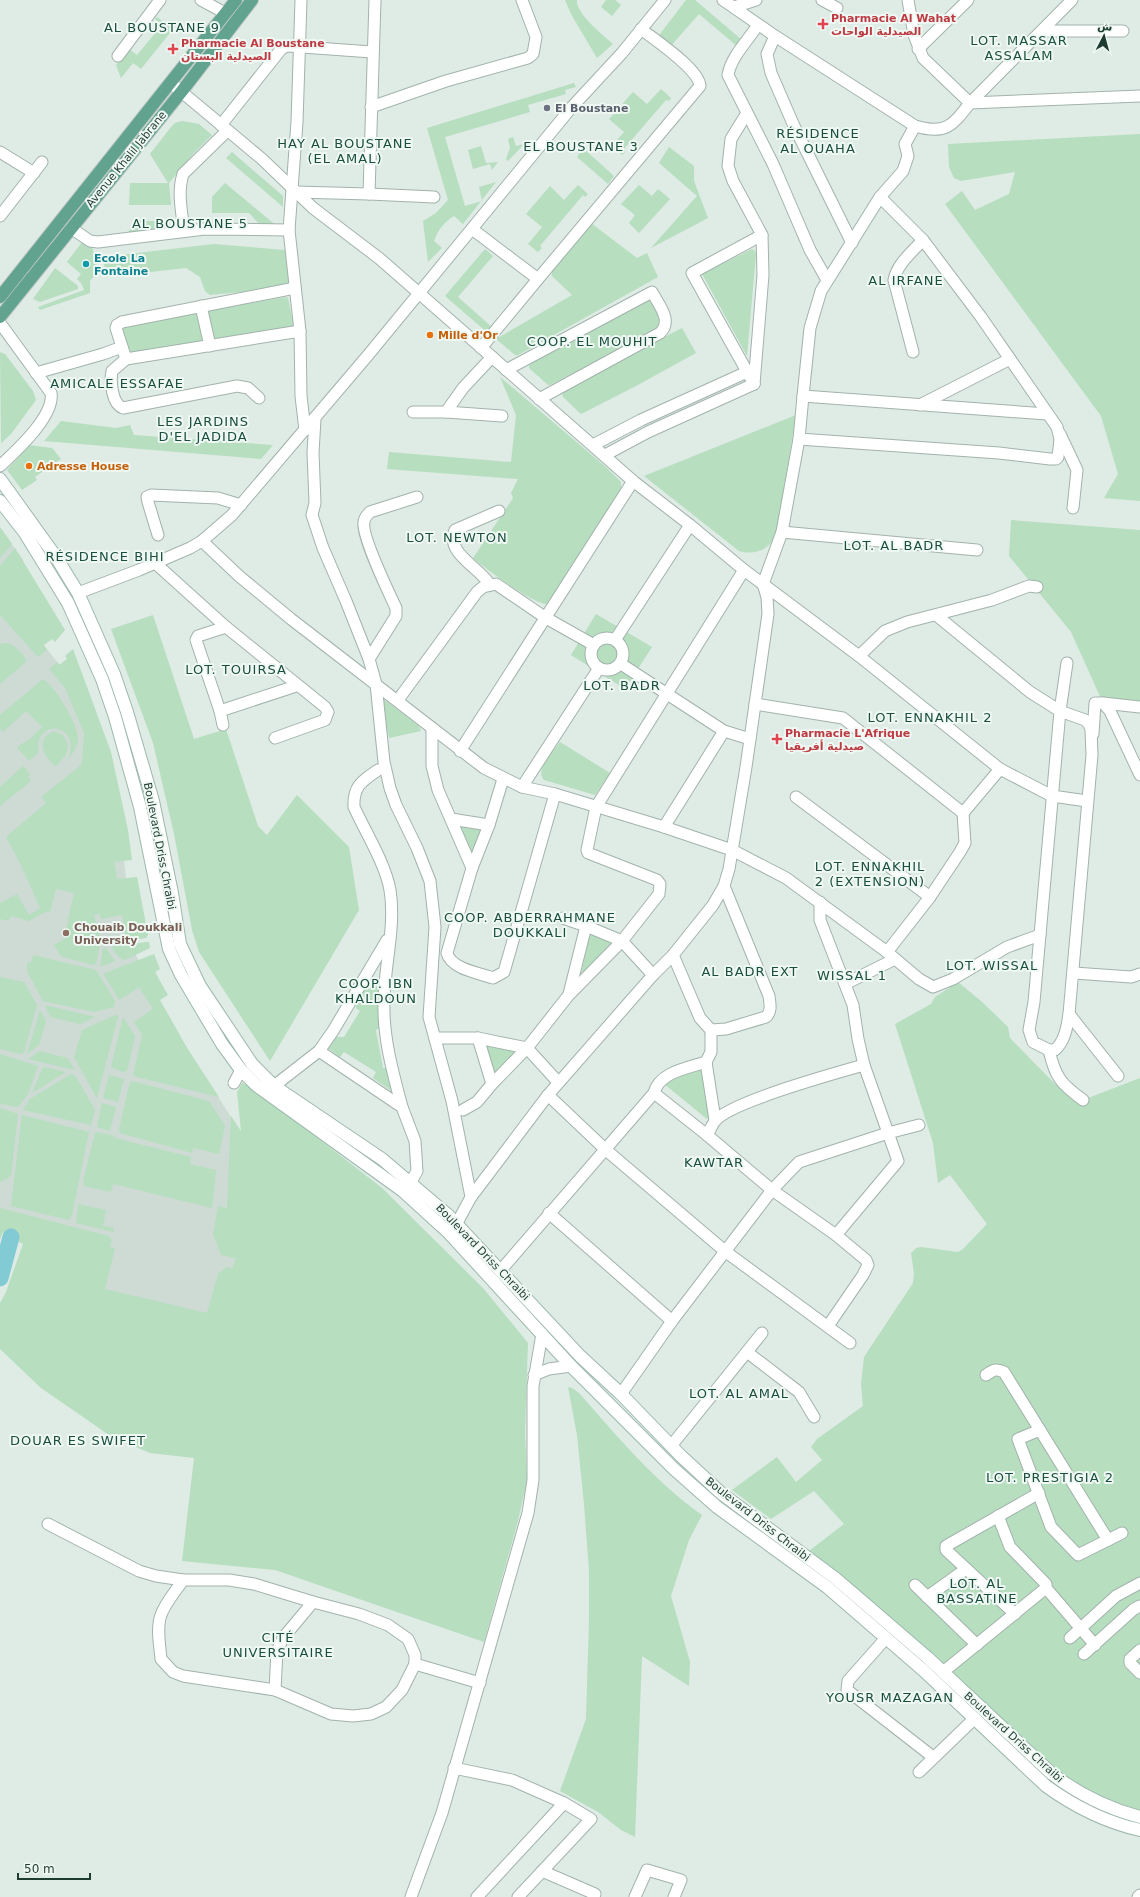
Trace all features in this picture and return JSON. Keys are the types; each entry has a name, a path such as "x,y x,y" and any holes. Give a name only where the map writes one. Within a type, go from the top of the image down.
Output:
{"main road":[{"name":"Avenue Khalil Jabrane","path":"0,297 236,0"},
{"name":"Avenue Khalil Jabrane","path":"0,317 182,91 252,0"},
{"name":"Boulevard Driss Chraibi","path":"0,480 56,557 78,592 114,674 141,758 157,822 180,944 200,986 239,1047 252,1064 274,1086 372,1152 411,1182 453,1219 580,1356 621,1394 671,1446 722,1494 809,1566 943,1672 1051,1773 1071,1789 1116,1811 1140,1817"},
{"name":"Boulevard Driss Chraibi","path":"0,501 25,533 68,602 102,679 115,716 140,806 169,950 181,974 222,1044 241,1070 256,1084 403,1191 444,1229 571,1366 646,1442 718,1507 809,1566"},
{"name":"Boulevard Driss Chraibi","path":"831,1583 886,1638 975,1718 1046,1786 1066,1801 1090,1813 1140,1830"}],"street":[{"path":"118,56 160,0"},
{"path":"201,0 225,13"},
{"path":"301,0 294,190 289,230 300,331 301,396 305,430"},
{"path":"370,194 372,52 375,0"},
{"path":"371,107 446,81 528,58 533,54 536,37 522,0"},
{"path":"78,592 155,563 202,541 241,505 315,419 571,108 622,53 665,0"},
{"path":"723,0 775,36 915,126 937,131 944,129 960,116 970,103 1072,0"},
{"path":"734,7 756,0"},
{"path":"822,0 837,8"},
{"path":"908,0 918,49 927,63 970,103 1140,96"},
{"path":"918,49 968,0"},
{"path":"758,24 729,68 728,75 773,164 810,250 827,280"},
{"path":"482,348 700,86 698,77 687,66 641,28"},
{"path":"1042,31 1123,31"},
{"path":"775,36 767,54 771,73 794,126 852,243"},
{"path":"184,231 180,195 180,184 183,174 224,128 282,48 288,46 372,52"},
{"path":"171,83 262,159 313,208 380,259 593,446 605,454 633,481 690,525 744,570 859,656 1000,769 1052,796 1087,801"},
{"path":"747,113 731,139 728,166 733,181 762,235 763,275 754,384"},
{"path":"444,1229 463,1210 471,1197 558,1082 673,955 714,906 724,886 729,869 768,614 767,597 763,584 782,532 799,439 810,328 815,307 820,291 880,197 903,171 908,156 905,144 915,126"},
{"path":"0,152 34,173"},
{"path":"0,216 42,162"},
{"path":"294,190 434,197"},
{"path":"880,197 923,240 981,317 1059,432 1076,470 1073,508"},
{"path":"71,228 90,241 98,242 184,231 222,228 289,230"},
{"path":"472,229 538,279"},
{"path":"754,384 692,273 762,235"},
{"path":"913,352 894,280 895,272 923,240"},
{"path":"126,359 116,328 117,325 122,322 295,288"},
{"path":"506,370 652,292 665,318 666,324 660,333 539,399"},
{"path":"201,306 210,346"},
{"path":"0,323 51,393 52,400 51,405 27,439 0,466"},
{"path":"259,398 248,388 237,386 123,408 118,407 115,402 111,375 116,366 126,359 300,331"},
{"path":"36,372 103,354 122,347"},
{"path":"446,412 463,388 492,357"},
{"path":"920,405 1010,359"},
{"path":"593,446 641,420 747,372"},
{"path":"605,454 648,432 754,384"},
{"path":"803,396 1047,414"},
{"path":"413,412 446,412 502,416"},
{"path":"315,419 313,459 315,504 312,515 323,548 369,659 376,684 384,762 390,788 430,881 435,927 429,1017 452,1101 471,1197"},
{"path":"641,420 648,432"},
{"path":"799,439 1056,458 1060,448 1059,432"},
{"path":"460,751 633,481"},
{"path":"158,535 147,498 151,495 218,498 241,505"},
{"path":"369,659 396,616 396,608 370,547 363,523 365,517 370,512 417,497"},
{"path":"490,585 477,570 461,557 453,540 453,535 455,530 499,511"},
{"path":"615,640 690,525"},
{"path":"782,532 977,550"},
{"path":"202,541 239,576 291,619 398,700 460,751 484,768 503,779 522,787 555,794 664,827 732,850 786,878 933,987 946,982 1007,947 1040,935"},
{"path":"155,563 226,627 296,686 325,707 328,712 325,720 275,738"},
{"path":"463,1110 477,1102 492,1084 527,1048 568,996 622,941 659,894 660,884 657,880 588,853 587,850 596,807 744,570"},
{"path":"398,700 477,592 483,587 490,585 496,584 546,618 594,645"},
{"path":"859,656 885,631 907,622 992,600 1029,586 1037,587"},
{"path":"936,615 1030,692 1060,711 1085,720 1089,724 1093,742"},
{"path":"223,725 220,711 196,640 198,636 226,627"},
{"path":"606,638 615,640 619,642 624,651 621,664 613,670 604,670 599,668 592,660 592,649 594,645 606,638"},
{"path":"1067,663 1060,711 1034,1002 1029,1030 1033,1042 1049,1050 1055,1050 1060,1046 1066,1031 1069,1014 1074,973 1087,801 1093,742 1099,703"},
{"path":"621,664 724,731 750,739"},
{"path":"522,787 599,668"},
{"path":"220,711 296,686"},
{"path":"1099,703 1140,707"},
{"path":"1099,703 1110,711 1140,775"},
{"path":"755,704 843,718 963,813"},
{"path":"432,728 432,766 438,790 472,868"},
{"path":"664,827 724,731"},
{"path":"845,984 891,956 948,872 965,843 963,813 1000,769"},
{"path":"378,770 362,781 356,790 354,807 386,878 390,891 389,935 384,1004 387,1044 402,1107 415,1141 417,1171 411,1182"},
{"path":"503,779 489,825 472,868 447,953 449,959 455,964 493,978 504,972 555,794"},
{"path":"796,796 930,897"},
{"path":"451,819 489,825"},
{"path":"711,1030 726,1030 766,1017 770,1011 769,996 724,886"},
{"path":"820,902 820,920 853,1005 858,1039 864,1065 898,1161 836,1235"},
{"path":"563,918 622,941 653,976"},
{"path":"568,996 586,926"},
{"path":"274,1086 319,1051 333,1031 389,935"},
{"path":"673,955 700,1018 711,1030 711,1052 706,1062 715,1120"},
{"path":"368,972 385,978"},
{"path":"1074,973 1131,977 1140,974"},
{"path":"1069,1014 1118,1076"},
{"path":"435,1038 478,1038 527,1048 558,1082"},
{"path":"478,1038 492,1084"},
{"path":"1049,1050 1053,1069 1066,1088 1083,1100"},
{"path":"319,1051 402,1107"},
{"path":"501,1270 654,1093 659,1081 666,1076 706,1062"},
{"path":"707,1135 715,1120 734,1108 864,1065"},
{"path":"234,1083 241,1070"},
{"path":"654,1093 707,1135 772,1190 836,1235 866,1260 868,1265 863,1275 828,1326"},
{"path":"548,1095 606,1150 726,1252 850,1343"},
{"path":"621,1394 672,1322 772,1190 799,1162 888,1133 919,1125"},
{"path":"549,1213 672,1322"},
{"path":"671,1446 762,1333"},
{"path":"411,1897 442,1813 528,1513 533,1480 532,1419 534,1375 542,1334"},
{"path":"747,1352 799,1392 814,1417"},
{"path":"534,1375 549,1369 571,1366"},
{"path":"986,1375 992,1370 997,1369 1004,1372 1108,1540"},
{"path":"1040,1430 1018,1438 1051,1527 1078,1555 1122,1533"},
{"path":"1015,1614 946,1550 946,1546 1039,1493"},
{"path":"998,1516 1010,1547 1046,1584 1046,1588 1095,1645"},
{"path":"48,1524 139,1571 156,1576 183,1580 229,1580 254,1584 359,1614 388,1625 408,1639 415,1656 415,1664 402,1690 386,1707 371,1714 353,1716 331,1714 275,1690 183,1676 173,1672 161,1659 160,1616 183,1580"},
{"path":"927,1597 966,1569"},
{"path":"1070,1638 1116,1596 1140,1583"},
{"path":"915,1585 977,1645"},
{"path":"943,1672 1046,1588"},
{"path":"275,1690 277,1651 283,1638 313,1602"},
{"path":"1084,1654 1134,1609 1140,1606"},
{"path":"886,1638 848,1681 847,1690 933,1757"},
{"path":"1140,1650 1130,1659 1130,1663 1140,1674"},
{"path":"415,1664 480,1683"},
{"path":"919,1772 975,1718"},
{"path":"454,1768 512,1780 564,1803 591,1819 518,1897"},
{"path":"477,1897 564,1803"},
{"path":"635,1897 647,1870 681,1880 674,1897"},
{"path":"542,1871 595,1894"}],"shaded area":[{"name":"Chouaib Doukkali University","path":"0,527 23,560 33,632 67,674 118,814 132,925 133,949 146,976 187,1048 241,1133 239,1220 226,1335 162,1325 3,1232 0,1239"}],"green space":[{"path":"565,0 577,0 580,11 597,30 613,44 597,58 571,14"},
{"path":"606,0 615,0 621,5 612,16 601,7"},
{"path":"686,0 695,0 742,40 738,47 699,14 669,48 657,38"},
{"path":"157,17 173,29 141,69 133,63 121,78 116,65 129,49 137,55 162,25 155,19"},
{"path":"574,83 576,87 565,90 566,94 528,105 530,112 445,137 465,206 481,201 463,224 454,216 444,224 437,233 434,241 442,248 428,262 423,221 436,213 448,200 427,128"},
{"path":"661,89 671,98 669,101 666,100 623,150 625,152 622,155 617,150 615,151 611,147 624,132 609,119 633,92 647,104"},
{"path":"182,121 199,124 212,135 193,154 169,183 171,205 129,205 130,183 168,183 150,154 171,127 175,123"},
{"path":"1140,134 1140,501 1104,498 1118,474 1101,416 945,204 962,191 975,210 1009,194 1015,172 961,181 954,178 949,167 948,144"},
{"path":"513,137 516,146 524,144 508,161 506,159 510,148 508,139"},
{"path":"481,146 486,163 498,162 492,170 490,164 473,169 468,150"},
{"path":"669,147 694,166 694,181 708,218 651,248 697,196 659,163"},
{"path":"583,148 614,176 608,184 577,157"},
{"path":"232,152 283,196 283,207 226,158"},
{"path":"496,182 482,200 479,187"},
{"path":"225,183 278,227 262,227 249,213 212,213 212,197"},
{"path":"578,185 588,194 585,197 583,195 540,246 542,248 538,252 528,244 542,227 526,214 550,186 564,200"},
{"path":"639,185 652,196 658,189 670,199 639,233 629,223 635,215 621,204"},
{"path":"136,221 163,221 164,231 125,236"},
{"path":"591,223 637,258 647,253 658,277 518,355 515,355 496,339 572,295 552,276 552,268"},
{"path":"83,241 93,249 97,272 90,281 90,293 40,310 38,307 84,290 81,283 77,279 81,274 67,262"},
{"path":"214,244 285,250 290,287 210,295 205,291 200,277 186,268 106,277 103,257"},
{"path":"485,249 493,256 458,297 494,329 489,334 445,296"},
{"path":"752,249 756,254 747,356 702,274"},
{"path":"55,268 78,286 78,289 40,302 33,299"},
{"path":"286,297 288,298 294,328 213,342 208,314 209,310"},
{"path":"646,299 652,299 662,322 656,330 550,385 548,385 529,368 529,363"},
{"path":"197,313 205,345 129,356 122,327"},
{"path":"682,328 696,353 581,414 563,397 562,393 598,371"},
{"path":"0,352 5,354 33,391 36,400 11,434 1,443"},
{"path":"500,377 607,468 621,482 621,488 613,503 548,604 532,599 522,593 473,558 513,498 511,493 518,479 387,469 389,452 511,462 516,415"},
{"path":"796,415 777,532 771,543 762,550 751,553 739,551 644,476"},
{"path":"61,421 116,428 130,425 134,435 273,445 261,459 44,441"},
{"path":"29,445 52,448 61,459 35,477 37,480 22,490 7,470"},
{"path":"1011,520 1140,530 1140,711 1103,703 1071,632 1009,556"},
{"path":"0,527 12,544 0,558"},
{"path":"15,548 65,630 55,642 52,639 44,645 47,650 38,657 0,615 0,566"},
{"path":"596,614 652,647 625,689 571,655"},
{"path":"153,615 194,739 226,729 258,826 267,835 297,795 349,847 359,910 270,1061 199,952 192,930 174,834 153,743 111,629"},
{"path":"8,643 14,646 24,656 26,662 0,684 0,644"},
{"path":"73,649 111,752 128,830 132,860 114,862 117,879 137,877 148,935 146,938 122,942 119,939 126,937 122,915 101,919 100,914 94,915 101,940 96,964 93,965 61,956 54,945 64,939 74,893 56,889 50,912 47,911 29,921 11,916 9,921 0,919 0,903 17,894 29,915 40,908 21,865 6,837 46,803 41,797 80,766 82,762 84,733 65,688 49,669 57,662 59,665 67,659 65,656"},
{"path":"43,679 60,697 77,731 77,744 68,760 71,749 70,740 61,730 55,728 43,733 39,740 38,753 29,761 17,747 31,738 42,727 26,711 3,732 0,728 0,715"},
{"path":"382,698 419,726 421,731 389,738 381,700"},
{"path":"53,731 63,735 68,745 66,755 55,767 43,749 43,741 45,737"},
{"path":"560,742 610,773 595,795 544,780 541,771 543,766"},
{"path":"23,766 30,774 28,777 31,781 0,806 0,787"},
{"path":"460,825 480,827 482,830 472,855 459,827"},
{"path":"591,933 613,943 581,974 589,938"},
{"path":"149,942 150,948 125,960 120,958 112,949 113,946"},
{"path":"105,947 115,961 100,967 103,948"},
{"path":"154,954 160,969 155,972 168,995 160,1000 187,1048 219,1097 133,1076 142,1035 134,1022 153,1009 139,987 119,1000 104,975 105,973"},
{"path":"33,955 96,970 115,1001 114,1007 94,1012 43,1001 27,971 27,962 31,963"},
{"path":"0,977 24,982 37,1005 24,1052 20,1054 0,1049"},
{"path":"375,978 381,980 382,1028 377,1029 376,1031 383,1068 390,1068 393,1092 373,1078 376,1072 344,1052 340,1057 328,1048 335,1037 344,1037 360,1011 356,1008 362,990 368,982"},
{"path":"958,982 981,1001 1008,1027 1010,1038 1055,1084 1083,1100 1140,1078 1140,1810 1099,1797 1065,1779 866,1597 809,1551 844,1524 814,1491 771,1519 732,1490 777,1457 796,1482 822,1460 811,1447 817,1439 863,1406 861,1384 864,1357 913,1283 914,1273 911,1253 916,1248 921,1247 958,1252 963,1249 987,1224 950,1175 938,1183 933,1143 895,1024 931,1004 935,997"},
{"path":"45,1005 95,1017 80,1024 50,1017"},
{"path":"40,1010 46,1021 39,1045 27,1054"},
{"path":"115,1015 118,1016 97,1098 74,1057 82,1030"},
{"path":"123,1017 135,1036 127,1071 123,1072 111,1067"},
{"path":"485,1045 517,1049 517,1053 494,1074"},
{"path":"40,1051 67,1058 75,1070 28,1059"},
{"path":"0,1054 38,1066 28,1094 18,1107 0,1104"},
{"path":"44,1067 66,1072 32,1093 42,1069"},
{"path":"701,1068 710,1116 707,1119 663,1083 664,1080"},
{"path":"71,1074 76,1077 95,1110 91,1125 23,1110 30,1099"},
{"path":"109,1075 124,1079 118,1102 103,1098"},
{"path":"132,1081 209,1101 225,1126 219,1154 193,1148 192,1153 120,1133 119,1129 130,1082"},
{"path":"242,1083 265,1097 382,1188 483,1288 528,1343 525,1432 527,1480 518,1521 484,1642 275,1570 182,1561 194,1458 150,1453 112,1437 41,1388 0,1349 0,1303 6,1292 23,1244 3,1232 0,1239 0,1208 109,1236 112,1240 110,1247 115,1248 105,1289 207,1313 218,1274 227,1267 233,1268 235,1258 221,1255 213,1234 218,1206 227,1208 231,1116 241,1131 237,1092"},
{"path":"102,1103 116,1107 110,1131 97,1127"},
{"path":"0,1108 18,1114 11,1175 7,1179 0,1182"},
{"path":"22,1115 89,1132 72,1215 69,1220 11,1206"},
{"path":"97,1132 191,1157 190,1164 216,1170 212,1208 113,1184 111,1192 84,1186 83,1181 95,1133"},
{"path":"78,1204 106,1210 103,1226 114,1228 113,1232 76,1223"},
{"path":"568,1387 579,1393 622,1442 652,1473 702,1515 689,1540 671,1596 690,1662 689,1686 642,1656 635,1837 621,1830 598,1812 560,1791 586,1719 589,1619 589,1571 584,1504 577,1435"}],"waterway":[{"path":"0,1278 11,1237"}],"place":[{"name":"Pharmacie Al Wahat الصيدلية الواحات","path":"823,24"},
{"name":"Pharmacie Al Boustane الصيدلية البستان","path":"173,49"},
{"name":"El Boustane","path":"547,108"},
{"name":"Ecole La Fontaine","path":"86,264"},
{"name":"Mille d'Or","path":"430,335"},
{"name":"Adresse House","path":"29,466"},
{"name":"Pharmacie L'Afrique صيدلية أفريقيا","path":"777,739"},
{"name":"Chouaib Doukkali University","path":"66,933"}],"district":[{"name":"AL BOUSTANE 9","path":"162,27"},
{"name":"LOT. MASSAR ASSALAM","path":"1019,48"},
{"name":"RÉSIDENCE AL OUAHA","path":"818,140"},
{"name":"EL BOUSTANE 3","path":"581,146"},
{"name":"HAY AL BOUSTANE (EL AMAL)","path":"345,150"},
{"name":"AL BOUSTANE 5","path":"190,223"},
{"name":"AL IRFANE","path":"906,280"},
{"name":"COOP. EL MOUHIT","path":"592,341"},
{"name":"AMICALE ESSAFAE","path":"117,383"},
{"name":"LES JARDINS D'EL JADIDA","path":"203,428"},
{"name":"LOT. NEWTON","path":"457,537"},
{"name":"LOT. AL BADR","path":"894,545"},
{"name":"RÉSIDENCE BIHI","path":"105,556"},
{"name":"LOT. TOUIRSA","path":"236,669"},
{"name":"LOT. BADR","path":"622,685"},
{"name":"LOT. ENNAKHIL 2","path":"930,717"},
{"name":"LOT. ENNAKHIL 2 (EXTENSION)","path":"870,874"},
{"name":"COOP. ABDERRAHMANE DOUKKALI","path":"530,924"},
{"name":"LOT. WISSAL","path":"992,965"},
{"name":"AL BADR EXT","path":"750,971"},
{"name":"WISSAL 1","path":"852,975"},
{"name":"COOP. IBN KHALDOUN","path":"376,990"},
{"name":"KAWTAR","path":"714,1162"},
{"name":"LOT. AL AMAL","path":"739,1393"},
{"name":"DOUAR ES SWIFET","path":"78,1440"},
{"name":"LOT. PRESTIGIA 2","path":"1050,1477"},
{"name":"LOT. AL BASSATINE","path":"977,1590"},
{"name":"CITÉ UNIVERSITAIRE","path":"278,1644"},
{"name":"YOUSR MAZAGAN","path":"890,1697"}]}
